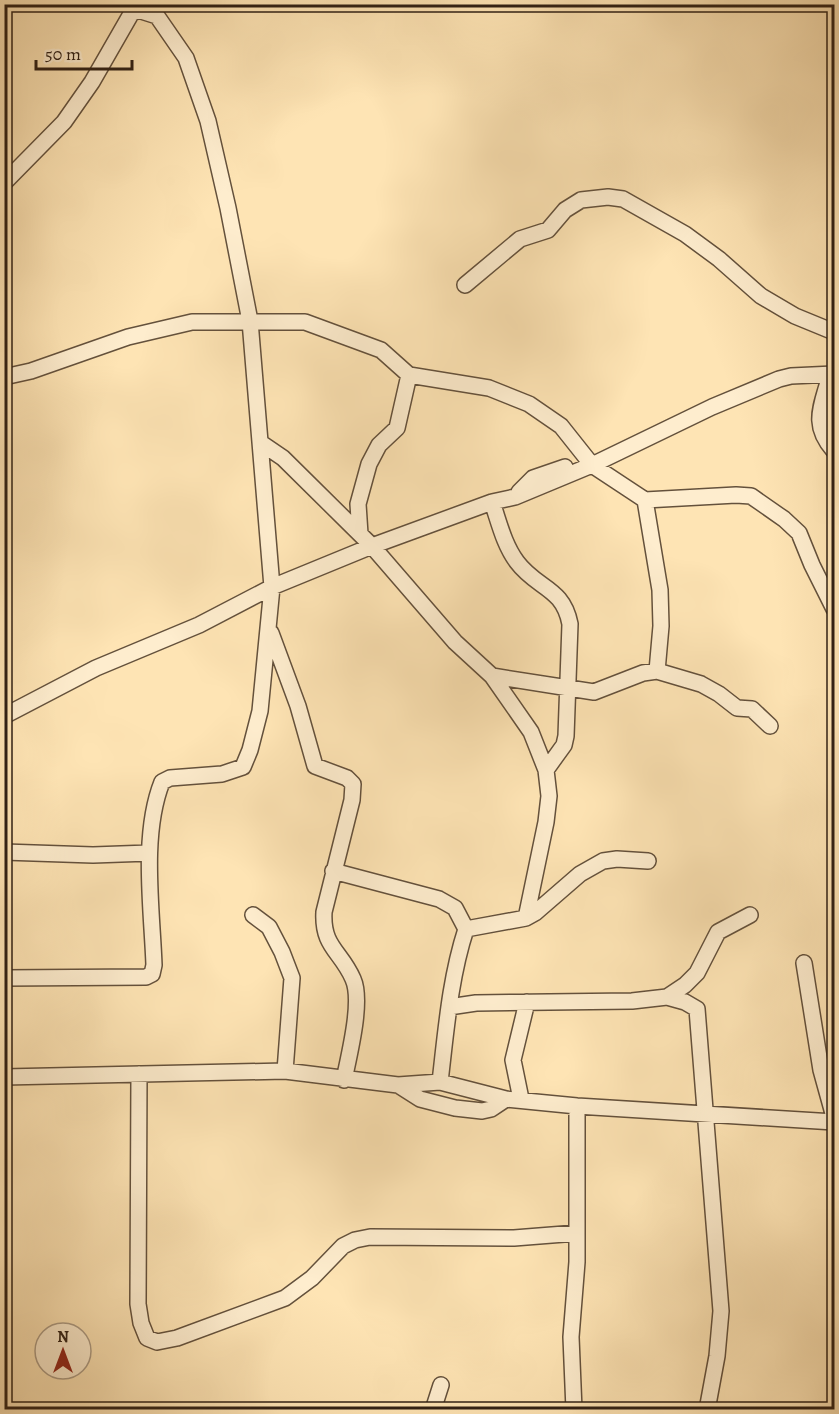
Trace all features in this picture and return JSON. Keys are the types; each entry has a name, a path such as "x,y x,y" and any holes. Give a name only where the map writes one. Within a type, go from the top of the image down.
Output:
{"street":[{"path":"4,183 64,122 92,82 131,14 138,7 157,16 186,58 208,122 228,208 250,321 272,587 260,711 243,767 222,774 170,778 162,782 158,794 149,853 154,965 152,974 146,976 4,978"},
{"path":"465,285 520,239 548,230 565,210 581,200 608,197 623,199 685,234 719,259 761,296 795,316 834,332"},
{"path":"4,377 31,371 128,337 192,322 305,322 381,350 409,375 489,388 529,404 561,426 587,467 645,500 751,496 800,533 812,565 834,609"},
{"path":"346,520 358,504 373,454 397,428 409,375"},
{"path":"4,716 96,668 199,625 272,587 372,546 492,502 515,497 533,478 563,467 587,467 712,407 778,379 791,376 832,375 819,417 824,440 834,452"},
{"path":"261,443 283,458 372,546 455,642 492,676 531,732 546,770 549,796 546,822 526,918"},
{"path":"645,500 660,590 661,626 657,671"},
{"path":"492,502 511,553 530,577 559,597 570,624 567,736 564,745 546,770"},
{"path":"358,504 360,534"},
{"path":"269,628 298,706 315,766 347,778 353,784 352,800 333,871 323,927 326,936 353,979 357,1000 344,1080"},
{"path":"492,676 594,692 643,673 657,671 701,684 737,708 752,709 770,726"},
{"path":"4,852 93,855 149,853"},
{"path":"466,929 526,918 535,913 580,874 603,861 617,859 648,861"},
{"path":"333,871 439,899 455,908 466,929 449,1007 440,1082"},
{"path":"253,915 269,927 292,978 285,1071"},
{"path":"667,998 697,973 718,932 750,915"},
{"path":"804,963 821,1070 834,1117"},
{"path":"449,1007 476,1003 632,1001 667,998 685,1002 696,1010 721,1311 717,1356 707,1410"},
{"path":"514,1099 513,1060 526,1002"},
{"path":"4,1077 285,1071 398,1085 440,1082 514,1099 577,1106 834,1122"},
{"path":"139,1074 138,1304 141,1323 147,1338 157,1342 177,1338 285,1298 312,1278 343,1246 355,1240 370,1238 514,1238 577,1233"},
{"path":"398,1085 420,1099 473,1110 491,1109 514,1099"},
{"path":"574,1410 571,1337 577,1233 577,1106"},
{"path":"433,1410 441,1385"}]}
